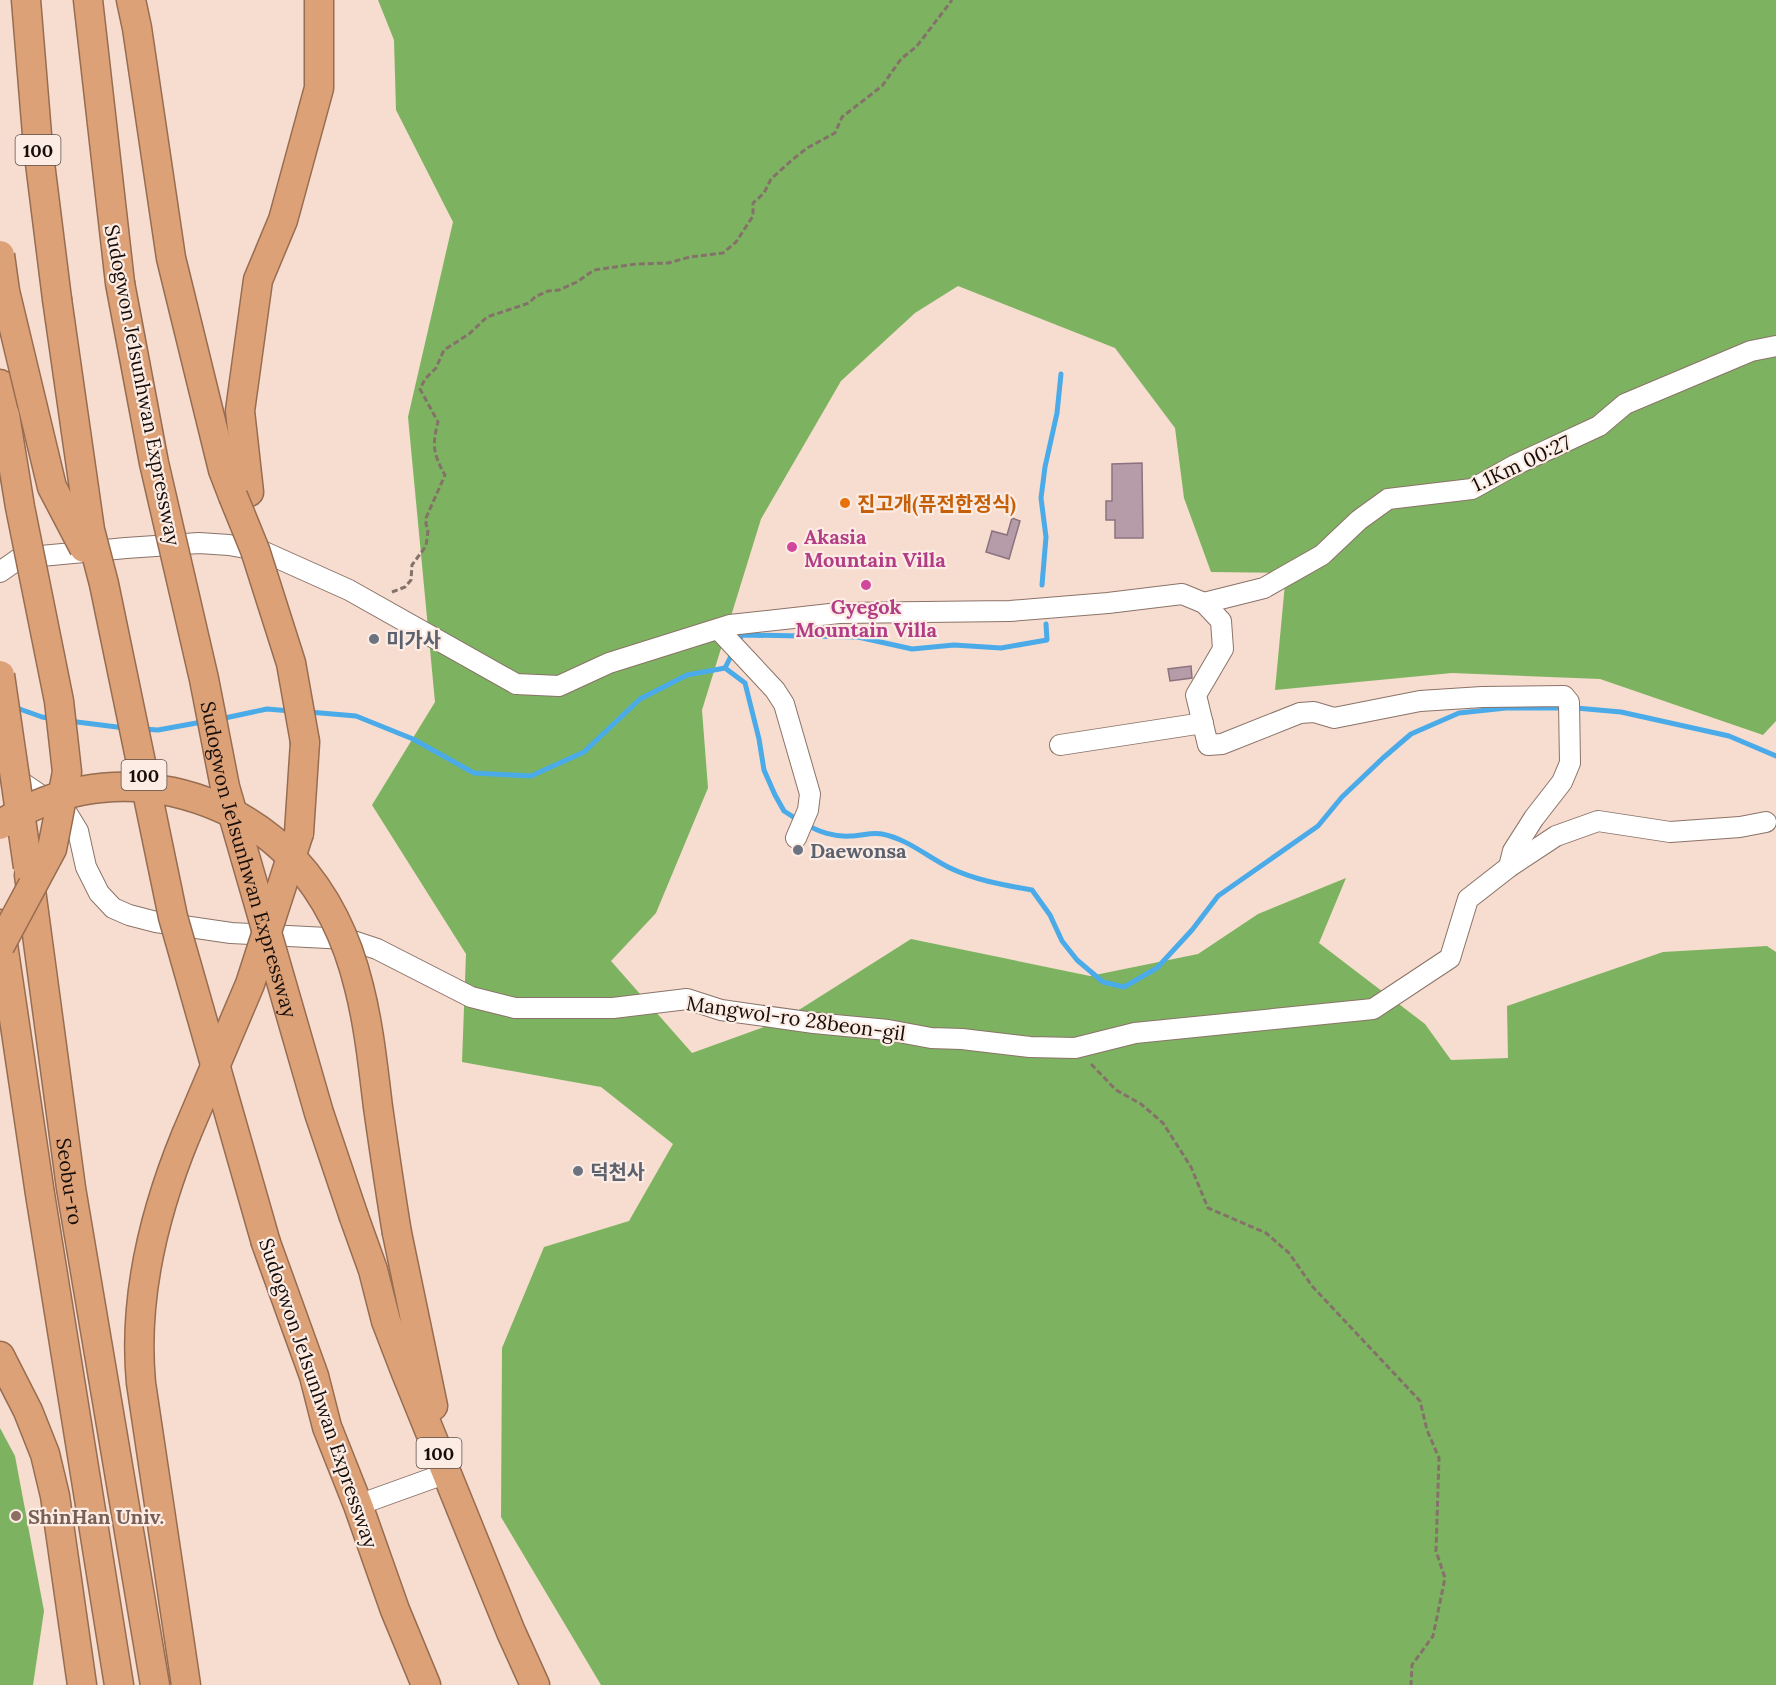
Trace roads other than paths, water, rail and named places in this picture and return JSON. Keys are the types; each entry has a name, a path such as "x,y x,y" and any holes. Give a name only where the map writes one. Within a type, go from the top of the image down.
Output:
{"highway":[{"name":"Sudogwon Je1sunhwan Expressway","path":"26,0 38,147 90,530 104,584 173,917 266,1243 314,1376 327,1427 358,1505 395,1610 426,1685"},
{"name":"Sudogwon Je1sunhwan Expressway","path":"88,0 120,283 157,474 204,679 225,787 319,1113 373,1270 386,1321 511,1632 535,1685"},
{"path":"131,0 171,258 223,470 241,494"},
{"path":"186,1685 141,1383 139,1335 143,1292 155,1228 166,1190 186,1135 250,984 298,833 305,742 291,663 255,550 241,494 240,411 258,280 283,220 319,88 319,0"},
{"path":"0,255 5,291 52,487 104,584"},
{"path":"0,384 20,507 59,701 67,772 52,849 0,946"},
{"name":"Seobu-ro","path":"0,675 71,1188 155,1685"},
{"path":"0,825 27,808 72,792 107,787 151,788 191,797 225,809 258,828 289,854 312,881 327,903 346,943 365,1011 397,1233 447,1473"},
{"name":"Seobu-ro","path":"0,924 42,1205 119,1685"},
{"path":"1,1360 28,1411 45,1454 55,1496 82,1685"}],"street":[{"name":"1.1Km 00:27","path":"1204,603 1264,588 1322,555 1359,520 1388,499 1472,489 1515,465 1599,426 1625,404 1751,351 1776,346"},
{"path":"0,572 20,558 199,543 229,544 262,550 277,559 349,590 516,684 559,686 609,663 730,625 839,613 1010,611 1182,594 1204,603 1221,621 1223,649 1196,695 1208,745 1222,744 1300,713 1314,712 1334,717 1420,701 1482,697 1564,696 1569,702 1570,763 1562,782 1534,818 1513,851 1509,867"},
{"path":"719,630 775,690 784,704 810,794 808,810 796,838"},
{"path":"1060,745 1203,723"},
{"name":"Mangwol-ro 28beon-gil","path":"0,768 67,813 78,831 86,867 99,893 113,908 156,922 231,933 346,939 377,949 471,997 515,1008 613,1008 687,999 721,1010 814,1023 888,1030 931,1038 962,1039 1030,1047 1075,1048 1134,1033 1373,1009 1450,958 1468,899 1509,867"},
{"path":"1509,867 1556,836 1598,821 1670,832 1740,826 1773,826"},
{"path":"358,1505 447,1473"}],"waterway":[{"path":"1042,585 1046,537 1041,498 1045,467 1057,413 1061,374"},
{"path":"737,644 742,635 858,637 912,649 954,645 1001,648 1047,640 1046,624"},
{"path":"725,668 733,652"},
{"path":"309,712 356,716 413,739 474,773 531,776 584,752 640,699 687,675 725,668 745,683 764,770 784,811 798,820"},
{"path":"14,707 54,719"},
{"path":"806,824 821,832 838,836 870,834 891,836 908,843 948,867 978,879 1032,890 1050,915 1062,941 1077,960 1103,982 1124,987 1157,968 1192,930 1218,896 1318,826 1342,797 1411,734 1459,713 1506,708 1576,708 1621,712 1729,736 1776,756"},
{"path":"220,719 267,709 291,711"},
{"path":"69,721 125,728"},
{"path":"143,729 158,730 202,722"}],"place":[{"name":"진고개(퓨전한정식)","path":"845,503"},
{"name":"Akasia Mountain Villa","path":"792,547"},
{"name":"Gyegok Mountain Villa","path":"866,585"},
{"name":"미가사","path":"374,639"},
{"name":"Daewonsa","path":"798,850"},
{"name":"덕천사","path":"578,1171"},
{"name":"ShinHan Univ.","path":"16,1516"}]}
